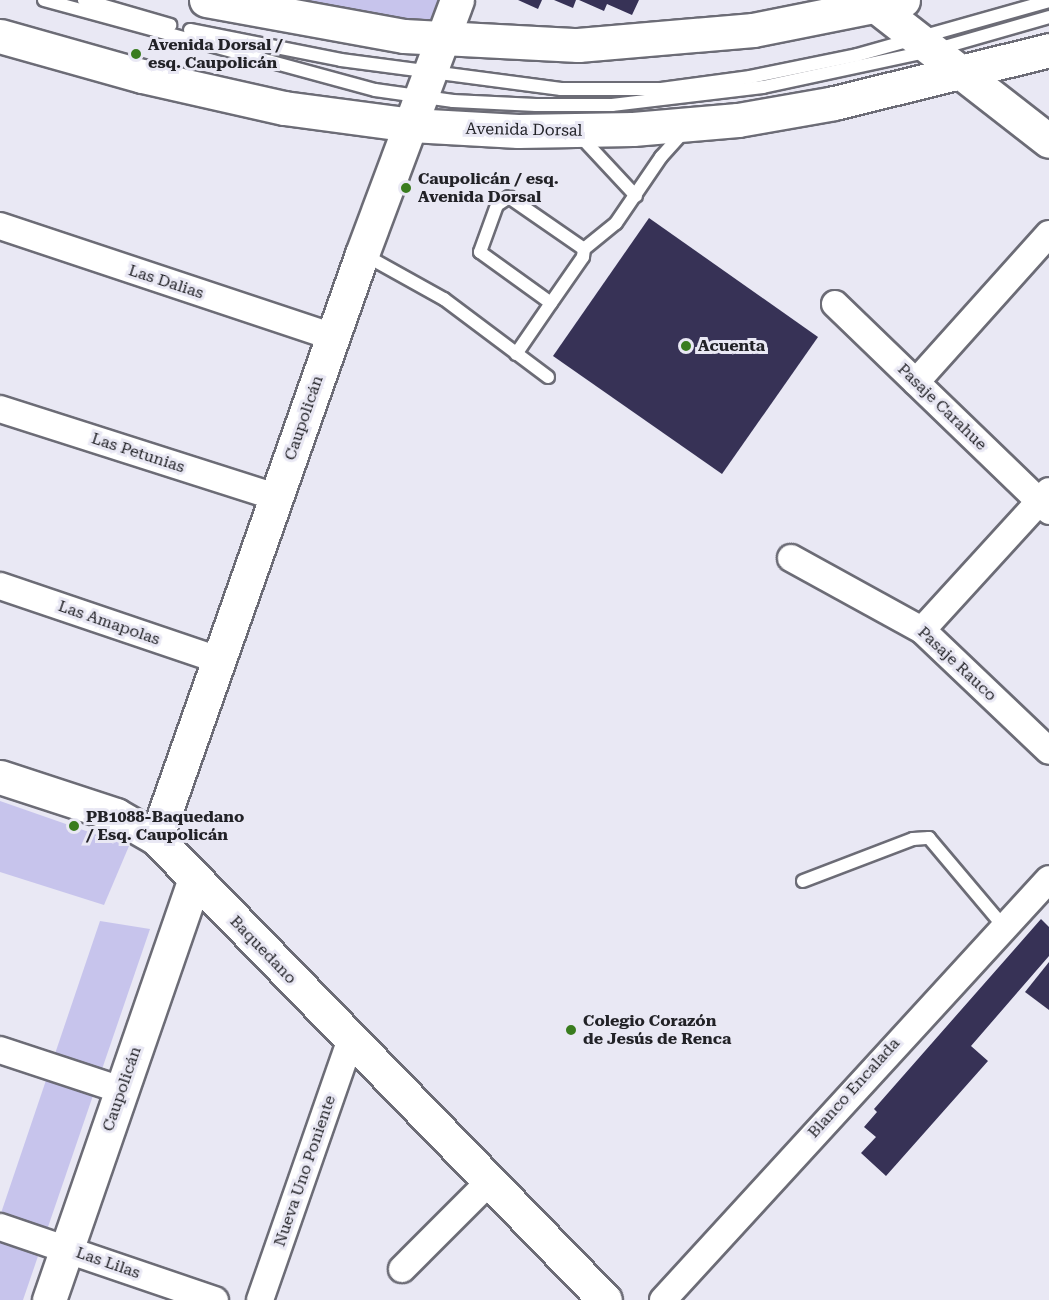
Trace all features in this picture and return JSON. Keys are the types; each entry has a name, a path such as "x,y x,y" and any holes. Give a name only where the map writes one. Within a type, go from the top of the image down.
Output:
{"street":[{"path":"206,0 330,25 442,40 588,44 753,30 882,2 926,45 1049,141"},
{"name":"Caupolicán","path":"156,838 362,254 456,0"},
{"path":"753,30 774,0"},
{"name":"Avenida Dorsal","path":"0,36 213,93 335,116 420,98 576,132 690,125 786,112 964,73 1049,50"},
{"name":"Las Dalias","path":"0,226 333,337"},
{"path":"916,382 1049,234"},
{"name":"Pasaje Carahue","path":"835,304 1046,501"},
{"name":"Las Petunias","path":"0,409 276,497"},
{"path":"922,630 1046,501"},
{"name":"Pasaje Rauco","path":"790,558 922,630 1049,751"},
{"name":"Las Amapolas","path":"0,586 219,660"},
{"name":"Baquedano","path":"0,777 116,815 156,838 350,1042 605,1300"},
{"name":"Caupolicán","path":"49,1300 195,879"},
{"name":"Blanco Encalada","path":"663,1300 1049,879"},
{"name":"Nueva Uno Poniente","path":"260,1300 350,1042"},
{"path":"0,1050 121,1090"},
{"path":"402,1269 488,1183"},
{"name":"Las Lilas","path":"0,1227 215,1300"}],"lane":[{"path":"44,0 344,84 420,98 590,105 685,98 816,76 926,45 1049,1"},
{"path":"84,0 269,48 420,98 561,89 661,88 750,77 926,45 1049,17"},
{"path":"584,249 604,237 636,196 661,157 690,125"},
{"path":"576,132 636,196"},
{"path":"551,303 480,252 497,205 508,197 584,249"},
{"path":"516,354 583,257 584,249"},
{"path":"362,254 444,299 548,377"},
{"path":"803,881 913,839 929,838 1004,927"}],"shaded area":[{"path":"290,0 438,0 429,26"},
{"path":"0,801 129,846 104,905 0,872"},
{"path":"100,921 150,929 23,1300 0,1300 0,1216"}],"building":[{"path":"518,0 542,0 538,9"},
{"path":"554,0 576,0 573,8"},
{"path":"579,0 639,0 632,15 607,4 604,11"},
{"name":"Acuenta","path":"649,218 818,337 722,474 553,356"},
{"path":"1041,919 1049,927 1049,956 971,1046 988,1061 886,1176 861,1153 876,1137 864,1127 877,1112 874,1109"},
{"path":"1049,962 1049,1010 1025,992"}],"place":[{"name":"Avenida Dorsal / esq. Caupolicán","path":"136,54"},
{"name":"Caupolicán / esq. Avenida Dorsal","path":"406,188"},
{"name":"Acuenta","path":"686,346"},
{"name":"PB1088-Baquedano / Esq. Caupolicán","path":"74,826"},
{"name":"Colegio Corazón de Jesús de Renca","path":"571,1030"}]}
